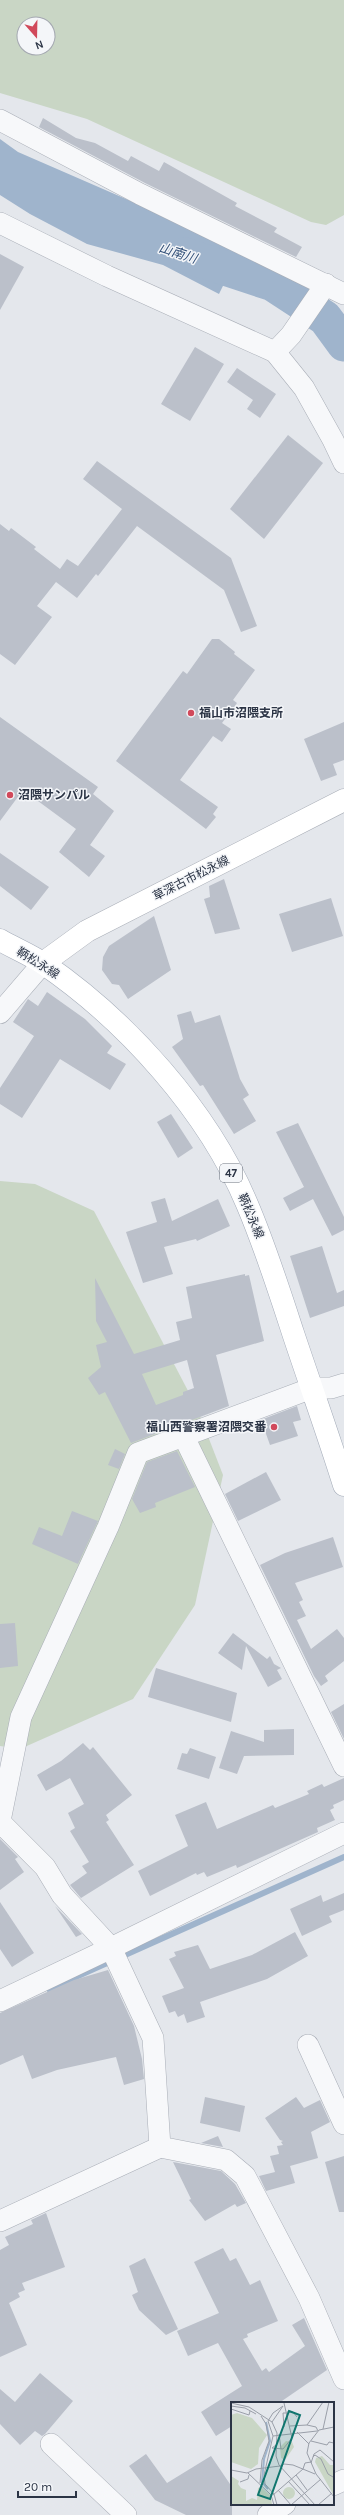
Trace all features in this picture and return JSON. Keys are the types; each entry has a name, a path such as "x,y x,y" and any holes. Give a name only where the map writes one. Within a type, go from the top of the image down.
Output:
{"main road":[{"name":"草深古市松永線","path":"43,963 87,931 344,800"},
{"name":"鞆松永線","path":"0,940 43,963 88,998 179,1089 218,1150 247,1203 344,1484"}],"street":[{"path":"0,120 140,194 330,290 275,352"},
{"path":"0,223 106,276 275,352 304,388 344,463"},
{"path":"0,1013 43,963"},
{"path":"160,2147 153,2038 115,1955 62,1895 45,1867 0,1821 21,1717 108,1527 138,1453 312,1388 331,1388 344,1384"},
{"path":"184,1437 344,1766"},
{"path":"0,2001 115,1955 344,1833"},
{"path":"308,2045 344,2124"},
{"path":"0,2221 160,2147 226,2160 245,2176 309,2298 344,2379"},
{"path":"51,2444 126,2515"},
{"path":"334,2484 344,2480"},
{"path":"268,2515 283,2505"}],"green space":[{"path":"0,0 344,0 344,215 326,225 311,222 87,119 0,93"},
{"path":"0,1181 35,1184 94,1211 197,1408 223,1475 195,1605 133,1699 20,1749 0,1746"}],"water":[{"path":"0,139 18,152 241,249 219,294 163,265 87,244 30,214 0,195"}],"building":[{"path":"43,118 76,138 95,143 128,161 131,156 159,171 164,162 237,203 235,206 277,228 274,232 302,247 296,257 145,183 39,127"},
{"path":"0,254 24,267 0,310"},
{"path":"195,347 224,364 190,421 161,404"},
{"path":"237,368 276,394 260,418 247,409 253,400 227,382"},
{"path":"288,435 323,463 264,539 230,509"},
{"path":"97,461 231,558 257,626 241,632 224,590 137,526 98,576 96,574 77,598 56,582 37,606 52,617 15,665 0,654 0,524 9,531 11,528 36,547 34,549 60,569 67,559 78,566 122,509 83,479"},
{"name":"福山市沼隈支所","path":"212,639 219,639 235,652 234,654 255,670 233,700 237,703 222,723 231,729 222,742 213,736 180,780 218,807 213,814 216,817 206,829 116,761 183,671 187,674"},
{"path":"0,717 98,787 93,794 114,811 90,845 105,856 89,877 59,852 76,829 23,790 0,821"},
{"path":"344,722 344,760 333,764 337,775 321,781 304,739"},
{"path":"0,853 49,887 31,910 0,886"},
{"path":"224,879 240,929 215,934 204,899 210,897 209,886"},
{"path":"331,898 343,936 292,952 279,914"},
{"path":"154,916 171,970 128,999 119,985 112,984 102,970 103,957 109,946"},
{"path":"47,992 85,1019 112,1046 107,1053 126,1064 110,1090 60,1059 22,1118 0,1104 0,1088 34,1036 13,1022 28,999 38,1006"},
{"path":"191,1011 195,1023 220,1015 240,1079 249,1095 243,1099 256,1121 234,1134 203,1085 200,1086 172,1047 183,1039 177,1015"},
{"path":"171,1114 193,1148 178,1158 157,1122"},
{"path":"298,1123 344,1217 344,1230 332,1236 313,1199 290,1211 283,1198 304,1187 276,1132"},
{"path":"165,1198 172,1221 218,1199 230,1226 197,1241 196,1239 164,1247 173,1274 143,1283 126,1232 157,1222 151,1202"},
{"path":"322,1246 337,1293 344,1290 344,1306 310,1318 290,1256"},
{"path":"245,1274 245,1276 249,1275 264,1341 216,1355 229,1406 131,1443 105,1392 99,1395 88,1378 101,1367 96,1345 107,1342 96,1321 95,1278 134,1354 180,1340 176,1322 192,1318 186,1287","holes":["187,1360 194,1388 183,1392 183,1395 156,1405 142,1374"]},
{"name":"福山西警察署沼隈交番","path":"297,1406 301,1420 293,1422 298,1436 270,1445 265,1431 256,1434 253,1423"},
{"path":"115,1449 125,1454 119,1469 108,1465"},
{"path":"177,1451 195,1487 155,1503 156,1507 140,1513 132,1499 147,1462"},
{"path":"266,1472 281,1500 238,1521 225,1494"},
{"path":"72,1511 98,1521 78,1564 32,1544 39,1527 62,1536"},
{"path":"333,1537 343,1567 295,1583 303,1600 299,1602 306,1616 297,1620 311,1649 337,1629 344,1638 344,1661 325,1676 328,1681 321,1686 314,1676 260,1565 285,1553"},
{"path":"15,1623 18,1666 0,1668 0,1624"},
{"path":"233,1633 267,1659 270,1656 274,1664 281,1668 277,1670 282,1679 268,1687 246,1646 242,1670 218,1653"},
{"path":"156,1668 237,1693 231,1722 148,1697"},
{"path":"344,1704 344,1739 331,1712"},
{"path":"294,1729 294,1755 244,1756 237,1774 219,1768 231,1731 264,1742 264,1730"},
{"path":"83,1743 90,1750 93,1747 132,1795 106,1815 109,1820 106,1822 134,1865 81,1898 70,1885 87,1873 82,1866 89,1862 70,1831 75,1828 68,1813 84,1804 70,1778 46,1791 37,1775 61,1761"},
{"path":"190,1748 216,1757 209,1779 177,1769 182,1753 187,1754"},
{"path":"344,1778 344,1800 333,1805 334,1808 330,1810 335,1820 317,1828 318,1832 237,1868 236,1865 207,1877 204,1872 197,1875 196,1873 150,1896 138,1871 188,1846 175,1815 206,1802 217,1829 273,1805 275,1808 309,1794 307,1791 322,1784 324,1787"},
{"path":"0,1839 18,1857 15,1859 24,1872 0,1890"},
{"path":"344,1893 344,1910 329,1916 332,1922 302,1936 290,1909 321,1895 323,1902"},
{"path":"0,1902 34,1953 12,1967 0,1949"},
{"path":"55,1906 82,1934 76,1937"},
{"path":"295,1932 308,1956 267,1979 200,2002 205,2017 187,2023 184,2014 178,2017 175,2011 169,2013 162,1996 184,1988 169,1959 176,1956 174,1952 198,1945 210,1969 252,1955"},
{"path":"108,1970 134,2026 142,2059 144,2079 124,2085 116,2057 57,2070 32,2079 23,2055 0,2065 0,2013 74,1980"},
{"path":"205,2097 245,2106 240,2132 200,2123"},
{"path":"296,2097 304,2108 320,2100 330,2122 311,2132 318,2158 290,2166 295,2183 266,2191 259,2176 275,2172 270,2156 279,2154 277,2146 283,2145 281,2142 283,2141 280,2140 265,2118"},
{"path":"218,2136 223,2147 201,2143"},
{"path":"344,2156 344,2212 339,2212 325,2162"},
{"path":"173,2162 221,2171 235,2184 246,2203 237,2207 235,2204 205,2221 189,2200 191,2199"},
{"path":"46,2213 65,2267 22,2283 25,2290 18,2293 20,2297 9,2303 27,2345 0,2357 0,2250 9,2245 5,2237 33,2224 31,2220"},
{"path":"223,2248 230,2261 236,2258 250,2285 260,2280 278,2321 247,2334 248,2337 243,2339 262,2371 266,2368 269,2372 305,2346 292,2325 304,2318 327,2370 280,2402 231,2402 231,2427 216,2436 201,2412 242,2386 218,2343 188,2356 177,2331 219,2313 194,2262"},
{"path":"145,2258 178,2329 166,2335 139,2310 132,2295 138,2292 129,2266"},
{"path":"40,2373 73,2401 45,2434 42,2436 35,2431 20,2445 0,2424 0,2389 15,2402"},
{"path":"146,2454 167,2483 211,2456 231,2486 232,2515 186,2515 155,2500 129,2466"}],"waterway":[{"name":"山南川","path":"185,255 273,284 325,318 344,344"},
{"path":"49,1989 344,1857"}],"place":[{"name":"福山市沼隈支所","path":"191,713"},
{"name":"沼隈サンパル","path":"10,795"},
{"name":"福山西警察署沼隈交番","path":"274,1427"}]}
